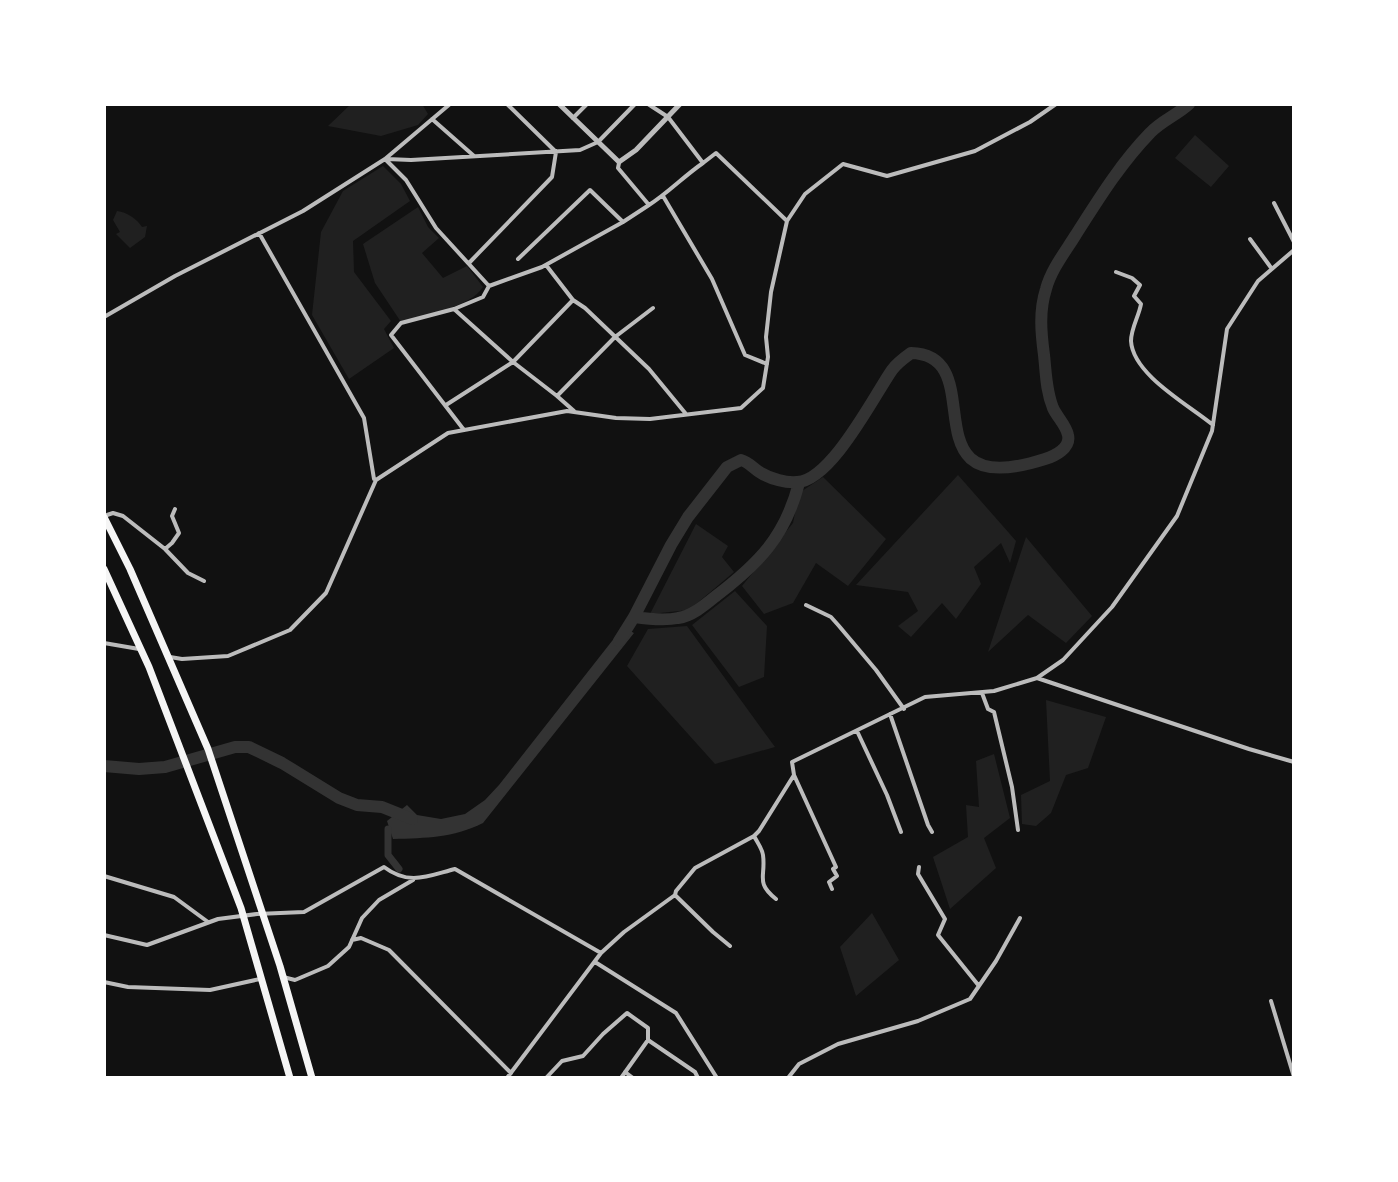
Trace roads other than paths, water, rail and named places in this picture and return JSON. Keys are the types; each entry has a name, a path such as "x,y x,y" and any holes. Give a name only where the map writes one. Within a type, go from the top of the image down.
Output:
{"highway":[{"path":"104,517 130,569 208,749 283,977 312,1078"},
{"path":"104,569 141,649 197,790 243,916 290,1078"}],"street":[{"path":"104,317 175,276 303,211 385,159 450,104"},
{"path":"507,104 556,152"},
{"path":"559,104 619,162"},
{"path":"573,118 587,104"},
{"path":"385,159 580,150 598,142 635,104"},
{"path":"648,104 668,117 703,163"},
{"path":"649,205 618,168 619,162 636,150 680,104"},
{"path":"168,656 182,659 228,656 290,630 326,593 375,482 409,456 448,433 567,411 650,419 741,408 763,388 771,292 787,221 805,194 843,164 887,176 975,151 1030,122 1056,104"},
{"path":"432,119 474,156"},
{"path":"469,263 552,177 556,152"},
{"path":"464,430 391,335 401,323 454,309 483,297 489,286 546,264 663,196 716,153 787,221"},
{"path":"385,159 406,180 436,228 489,286"},
{"path":"518,259 590,190 623,222"},
{"path":"663,196 712,279 745,355 767,364"},
{"path":"1274,203 1294,242"},
{"path":"259,233 364,418 375,482"},
{"path":"1250,239 1272,269"},
{"path":"832,889 829,882 837,876 833,869 836,867 794,775 792,762 925,697 982,693 1037,678 1063,660 1112,607 1170,525 1212,431 1227,329 1258,281 1294,250"},
{"path":"546,264 573,300 649,369 686,415"},
{"path":"1116,272 1140,285 1134,296 1141,304 1131,340 1147,373 1167,392 1213,425"},
{"path":"446,405 513,362 573,300"},
{"path":"557,396 615,337 653,308"},
{"path":"454,309 575,412"},
{"path":"165,549 179,533 172,516 175,509"},
{"path":"104,517 113,513 123,516 165,549 188,573 204,581"},
{"path":"806,605 831,617 904,709"},
{"path":"104,643 141,649"},
{"path":"1037,678 1294,762"},
{"path":"982,693 988,709 994,712 1012,787 1018,830"},
{"path":"890,714 932,832"},
{"path":"857,731 901,832"},
{"path":"352,940 361,938 389,950 509,1076 601,953 675,895 695,868 754,836 794,775"},
{"path":"754,836 763,853 766,891 776,899"},
{"path":"104,935 147,945 218,919 304,912 384,867 413,880"},
{"path":"919,867 918,874 945,919 938,935 979,986"},
{"path":"283,977 295,980 328,966 349,947 362,918 379,900 413,880 455,869 601,953"},
{"path":"104,876 174,897 208,922"},
{"path":"675,895 730,946"},
{"path":"788,1078 799,1064 838,1044 918,1021 970,999 1020,918"},
{"path":"595,962 676,1013 717,1078"},
{"path":"104,982 128,987 210,990 263,979"},
{"path":"1271,1001 1294,1077"},
{"path":"546,1078 562,1061 583,1056 627,1013 648,1028 648,1040 621,1078"},
{"path":"648,1040 695,1072 698,1078"},
{"path":"625,1072 633,1078"}],"waterway":[{"path":"619,641 688,517 727,467 741,460 779,480 797,482 810,478 837,453 892,370 911,353 935,360 947,377 962,446 976,462 1002,468 1045,459 1061,451 1067,444 1068,435 1049,395 1042,338 1042,305 1048,282 1092,209 1129,157 1154,129 1189,104"},
{"path":"634,617 662,620 683,617 698,610 731,584 757,560 778,534 799,483"},
{"path":"104,766 139,769 165,767 235,747 249,747 339,798 357,805 382,807 412,819"},
{"path":"388,829 388,855 399,869"}]}
